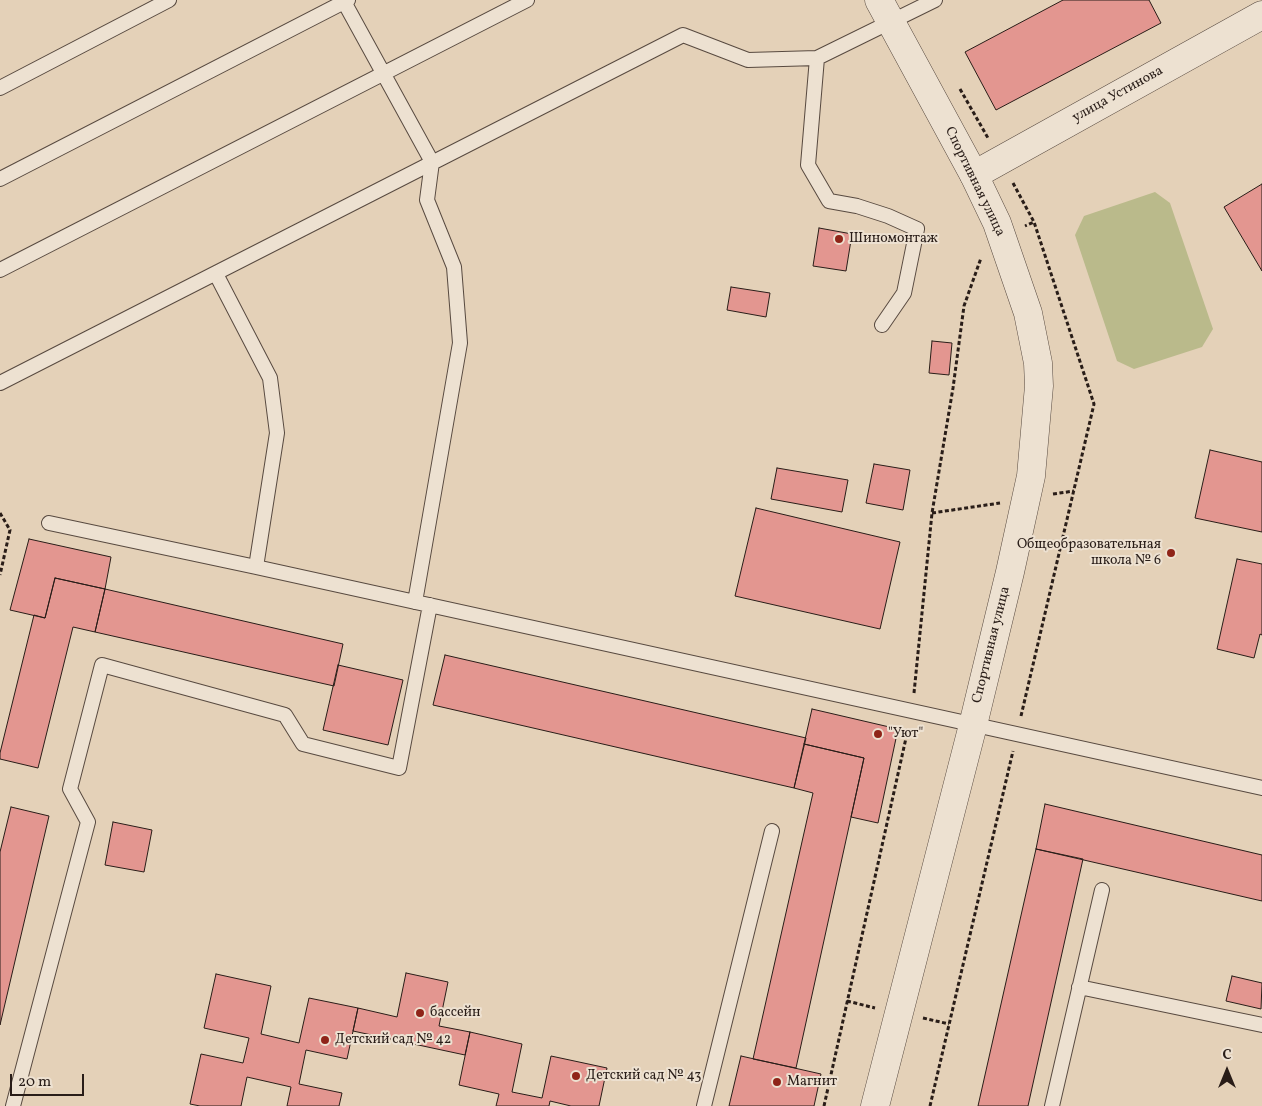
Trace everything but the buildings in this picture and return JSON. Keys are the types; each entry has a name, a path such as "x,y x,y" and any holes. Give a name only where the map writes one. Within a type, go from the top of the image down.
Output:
{"street":[{"name":"Спортивная улица","path":"875,1106 973,725 1031,476 1039,386 1038,363 1028,313 997,223 974,174 884,12"},
{"name":"улица Устинова","path":"974,174 1262,15"}],"lane":[{"path":"0,88 169,0"},
{"path":"0,270 527,0"},
{"path":"0,383 683,35 748,60 817,58 884,12 935,0"},
{"path":"0,179 345,1 432,162 427,200 454,267 460,343 415,602"},
{"path":"817,58 808,166 829,200 857,206 888,216 917,229 904,293 882,325"},
{"path":"216,274 270,378 277,433 256,567"},
{"path":"49,522 1262,788"},
{"path":"14,1106 88,822 70,789 102,665 285,715 303,744 398,768 430,605"},
{"path":"704,1106 772,830"},
{"path":"1052,1106 1102,890"},
{"path":"1079,987 1262,1025"}],"path":[{"path":"958,85 1034,222"},
{"path":"0,513 10,530 0,575"}],"green space":[{"path":"1155,192 1170,203 1213,329 1202,347 1134,369 1117,361 1075,235 1084,216"}],"place":[{"name":"Шиномонтаж","path":"839,239"},
{"name":"Общеобразовательная школа № 6","path":"1171,553"},
{"name":"\"Уют\"","path":"878,734"},
{"name":"бассейн","path":"420,1013"},
{"name":"Детский сад № 42","path":"325,1040"},
{"name":"Детский сад № 43","path":"576,1076"},
{"name":"Магнит","path":"777,1082"}]}
